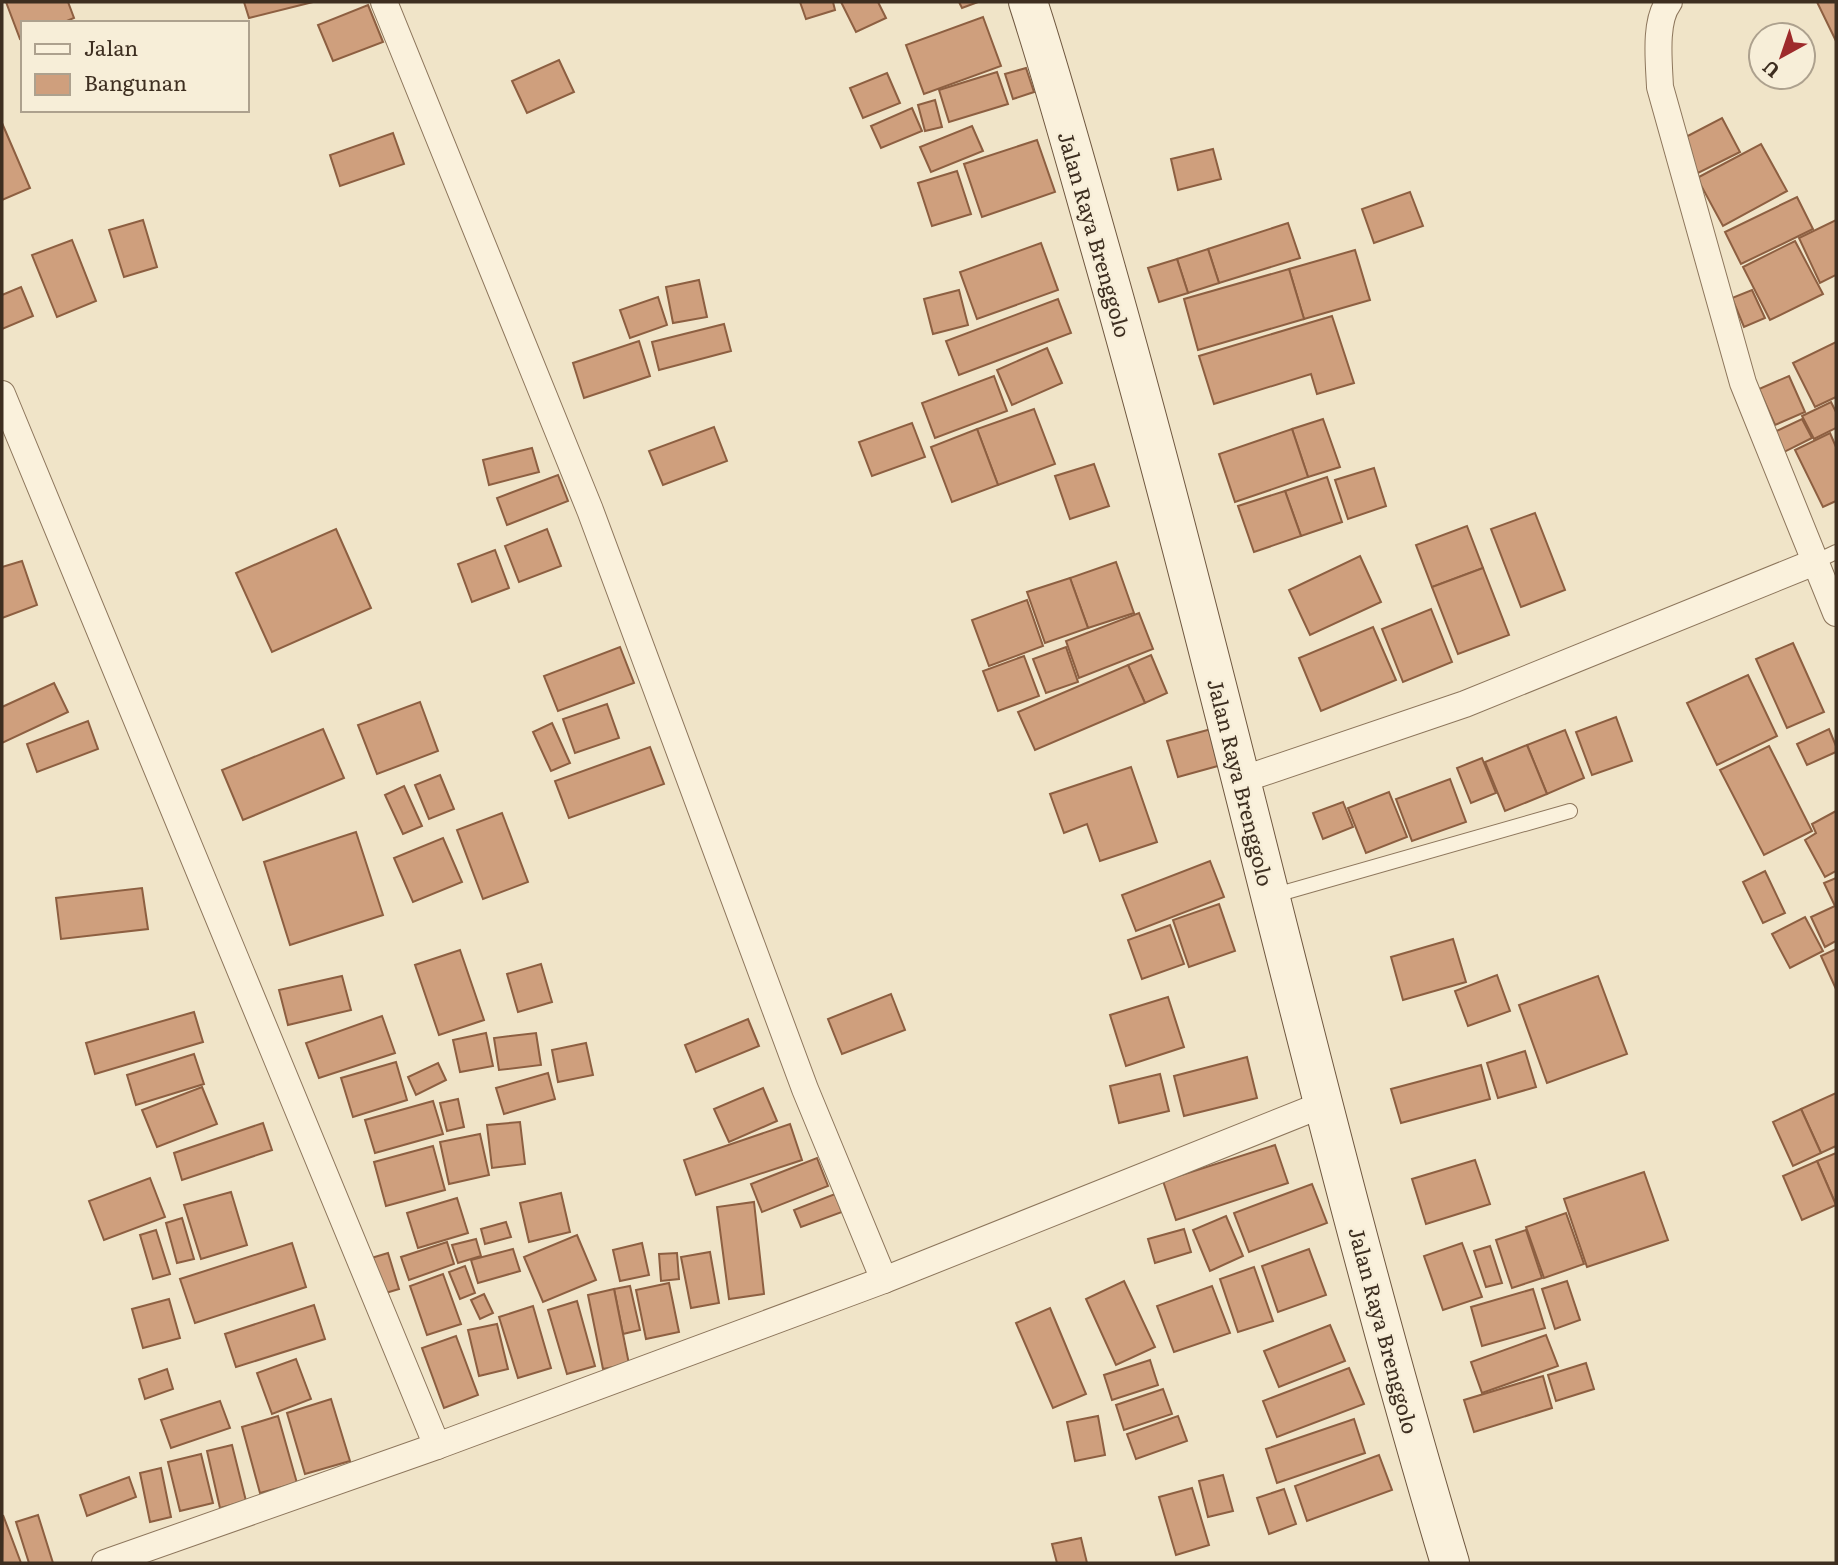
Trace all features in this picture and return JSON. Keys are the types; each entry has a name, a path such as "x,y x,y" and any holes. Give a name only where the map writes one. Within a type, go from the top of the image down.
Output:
{"main road":[{"name":"Jalan Raya Brenggolo","path":"1028,2 1143,398 1324,1104 1450,1563"}],"street":[{"path":"384,2 590,510 800,1076 884,1280"},
{"path":"1669,2 1664,9 1658,44 1660,87 1743,383 1826,557 1836,613"},
{"path":"2,394 437,1446"},
{"path":"1241,780 1465,704 1826,557"},
{"path":"105,1563 437,1446 884,1280 1324,1104"}],"lane":[{"path":"1271,897 1570,811"}],"building":[{"path":"6,2 68,2 74,18 67,21 21,21 20,39"},
{"path":"244,2 313,2 249,18"},
{"path":"800,2 833,2 835,10 806,19"},
{"path":"841,2 878,2 886,18 856,32"},
{"path":"959,2 978,2 962,8"},
{"path":"1817,2 1836,2 1836,41"},
{"path":"368,5 383,42 333,61 318,25"},
{"path":"983,17 1001,66 924,94 906,45"},
{"path":"559,60 574,92 527,113 512,81"},
{"path":"1026,68 1034,92 1013,99 1005,74"},
{"path":"997,72 1008,104 949,122 939,90"},
{"path":"887,73 900,103 863,118 850,88"},
{"path":"935,100 942,127 925,131 918,105"},
{"path":"912,108 922,131 881,148 871,126"},
{"path":"1722,118 1740,152 1698,173 1680,140"},
{"path":"2,123 30,188 2,200"},
{"path":"972,126 983,151 931,172 920,147"},
{"path":"393,133 404,164 340,186 330,155"},
{"path":"1037,140 1055,192 982,217 964,164"},
{"path":"1761,144 1787,191 1723,226 1697,178"},
{"path":"1213,149 1221,179 1178,190 1171,159"},
{"path":"957,171 971,214 932,226 918,183"},
{"path":"1410,192 1423,226 1374,243 1362,209"},
{"path":"1797,197 1813,229 1741,264 1725,232"},
{"path":"143,220 157,267 124,277 109,230"},
{"path":"1836,220 1836,275 1820,283 1799,238"},
{"path":"1288,223 1300,258 1219,283 1208,249"},
{"path":"72,240 96,301 57,317 32,255"},
{"path":"1795,241 1823,294 1770,320 1743,267"},
{"path":"1041,243 1058,290 977,319 960,272"},
{"path":"1208,249 1219,283 1188,293 1177,259"},
{"path":"1355,250 1370,300 1304,319 1289,269"},
{"path":"1177,259 1188,293 1159,302 1148,268"},
{"path":"1289,269 1304,319 1198,350 1184,299"},
{"path":"699,280 707,317 673,323 666,287"},
{"path":"21,287 33,316 2,329 2,295"},
{"path":"959,290 968,325 933,334 924,299"},
{"path":"1752,290 1765,318 1744,327 1732,298"},
{"path":"658,297 667,325 630,338 620,310"},
{"path":"1058,299 1071,333 959,375 946,341"},
{"path":"1332,316 1354,383 1317,394 1311,374 1214,404 1199,356"},
{"path":"724,324 731,351 659,370 652,342"},
{"path":"639,341 650,376 584,398 573,363"},
{"path":"1836,342 1836,397 1815,407 1793,363"},
{"path":"1047,348 1062,383 1012,405 997,370"},
{"path":"994,376 1007,411 935,438 922,403"},
{"path":"1789,376 1805,412 1775,425 1759,389"},
{"path":"1831,402 1836,412 1836,428 1814,439 1802,416"},
{"path":"1034,409 1055,464 998,485 977,429"},
{"path":"1323,419 1340,467 1308,477 1292,429"},
{"path":"1802,419 1812,438 1778,455 1768,435"},
{"path":"912,423 925,457 872,476 859,442"},
{"path":"714,427 727,461 663,485 649,451"},
{"path":"977,429 998,485 952,502 931,447"},
{"path":"1292,429 1308,477 1235,502 1219,454"},
{"path":"1830,433 1836,447 1836,501 1823,507 1795,450"},
{"path":"532,448 539,472 489,485 483,460"},
{"path":"1094,464 1109,506 1070,519 1055,476"},
{"path":"1374,468 1386,506 1348,519 1335,480"},
{"path":"558,475 568,501 507,525 497,498"},
{"path":"1327,477 1342,522 1301,536 1285,491"},
{"path":"1285,491 1301,536 1254,552 1238,506"},
{"path":"1535,513 1565,590 1521,607 1491,529"},
{"path":"1467,526 1483,568 1432,587 1416,545"},
{"path":"336,529 371,608 272,652 236,573"},
{"path":"547,529 561,566 519,582 505,546"},
{"path":"495,550 509,588 472,602 458,564"},
{"path":"1360,556 1381,602 1310,635 1289,590"},
{"path":"22,561 37,605 2,618 2,567"},
{"path":"1116,562 1134,613 1088,628 1070,578"},
{"path":"1483,568 1509,635 1458,654 1432,587"},
{"path":"1070,578 1088,628 1045,643 1027,592"},
{"path":"1027,600 1043,646 989,666 972,620"},
{"path":"1431,609 1452,662 1403,682 1382,629"},
{"path":"1139,613 1153,649 1079,678 1066,641"},
{"path":"1373,627 1396,680 1321,711 1299,658"},
{"path":"1793,643 1824,712 1787,728 1756,659"},
{"path":"620,647 634,683 558,711 544,676"},
{"path":"1066,647 1078,682 1046,693 1033,659"},
{"path":"1151,655 1167,693 1145,703 1128,665"},
{"path":"1024,656 1039,696 998,711 983,671"},
{"path":"1128,665 1145,703 1035,750 1018,712"},
{"path":"1748,675 1777,736 1717,765 1687,703"},
{"path":"54,683 68,712 2,743 2,707"},
{"path":"420,702 438,751 377,774 358,725"},
{"path":"607,704 619,738 575,753 563,719"},
{"path":"1616,717 1632,761 1592,775 1576,732"},
{"path":"88,721 98,749 37,772 27,744"},
{"path":"552,723 570,763 551,771 533,732"},
{"path":"1215,728 1225,764 1178,777 1167,741"},
{"path":"323,729 344,778 243,820 222,770"},
{"path":"1829,729 1836,752 1807,765 1797,744"},
{"path":"1565,730 1584,778 1547,794 1527,745"},
{"path":"1527,745 1547,794 1505,811 1485,762"},
{"path":"1769,746 1812,831 1764,855 1720,770"},
{"path":"650,747 664,784 569,818 555,781"},
{"path":"1482,758 1496,793 1471,803 1457,768"},
{"path":"1131,767 1157,842 1100,861 1087,824 1064,833 1050,794"},
{"path":"440,775 454,809 429,819 415,785"},
{"path":"1450,779 1466,822 1412,841 1396,799"},
{"path":"404,786 422,826 403,834 385,795"},
{"path":"1389,792 1407,837 1366,853 1348,808"},
{"path":"1343,802 1353,827 1323,839 1313,813"},
{"path":"1836,811 1836,871 1825,877 1805,840 1816,833 1812,824"},
{"path":"502,813 528,882 483,899 457,830"},
{"path":"356,832 383,915 290,945 264,862"},
{"path":"443,838 462,882 413,902 394,858"},
{"path":"1210,861 1224,897 1136,931 1122,895"},
{"path":"1765,871 1785,913 1763,923 1743,882"},
{"path":"1836,878 1836,941 1825,947 1811,917 1835,906 1824,883"},
{"path":"142,888 148,929 61,939 56,898"},
{"path":"1219,904 1235,951 1189,967 1173,920"},
{"path":"1805,917 1823,951 1790,968 1772,934"},
{"path":"1170,925 1184,964 1142,979 1128,940"},
{"path":"1453,939 1466,982 1403,1000 1391,957"},
{"path":"1836,949 1836,989 1821,956"},
{"path":"460,950 484,1020 439,1035 415,965"},
{"path":"541,964 552,1002 518,1012 507,974"},
{"path":"1497,975 1510,1011 1468,1026 1455,991"},
{"path":"342,976 351,1010 288,1025 279,990"},
{"path":"1598,976 1627,1054 1547,1083 1519,1005"},
{"path":"891,994 905,1030 842,1054 828,1019"},
{"path":"1168,997 1184,1047 1126,1066 1110,1015"},
{"path":"194,1012 203,1042 95,1074 86,1043"},
{"path":"382,1016 395,1053 319,1078 306,1043"},
{"path":"748,1019 759,1046 696,1072 685,1045"},
{"path":"486,1033 493,1066 460,1072 453,1040"},
{"path":"536,1033 541,1065 499,1070 494,1038"},
{"path":"586,1043 593,1075 558,1082 552,1050"},
{"path":"1525,1051 1536,1087 1498,1098 1487,1063"},
{"path":"194,1054 204,1084 136,1105 127,1075"},
{"path":"1247,1057 1257,1098 1184,1116 1174,1076"},
{"path":"396,1062 407,1100 353,1117 341,1078"},
{"path":"438,1063 446,1080 416,1095 408,1077"},
{"path":"1481,1065 1490,1099 1401,1123 1391,1089"},
{"path":"548,1073 555,1099 504,1114 496,1088"},
{"path":"1160,1074 1169,1111 1119,1123 1110,1086"},
{"path":"202,1087 217,1124 157,1147 142,1110"},
{"path":"763,1088 777,1121 729,1142 714,1109"},
{"path":"1836,1093 1836,1146 1821,1153 1801,1109"},
{"path":"458,1099 464,1127 447,1131 440,1103"},
{"path":"433,1101 443,1134 375,1153 365,1120"},
{"path":"1801,1109 1821,1153 1793,1166 1773,1122"},
{"path":"520,1122 525,1164 492,1168 487,1125"},
{"path":"263,1123 272,1150 182,1180 174,1153"},
{"path":"790,1124 802,1160 696,1195 684,1160"},
{"path":"480,1134 489,1175 449,1184 440,1142"},
{"path":"1275,1145 1288,1183 1176,1220 1163,1181"},
{"path":"433,1146 445,1190 386,1206 374,1162"},
{"path":"1836,1153 1836,1205 1817,1161"},
{"path":"817,1158 828,1186 762,1212 751,1184"},
{"path":"1475,1160 1490,1204 1426,1224 1412,1179"},
{"path":"1817,1161 1836,1205 1802,1220 1783,1176"},
{"path":"1644,1172 1668,1240 1587,1267 1564,1199"},
{"path":"150,1178 165,1217 104,1240 89,1201"},
{"path":"1312,1184 1327,1223 1249,1252 1234,1213"},
{"path":"231,1192 247,1245 201,1259 184,1205"},
{"path":"561,1193 570,1232 529,1242 520,1203"},
{"path":"835,1194 842,1212 801,1227 794,1210"},
{"path":"457,1198 468,1233 418,1248 407,1213"},
{"path":"754,1202 764,1294 729,1299 717,1207"},
{"path":"1566,1213 1584,1264 1544,1278 1526,1227"},
{"path":"1226,1216 1243,1256 1210,1271 1193,1230"},
{"path":"182,1218 194,1259 177,1263 166,1223"},
{"path":"506,1222 511,1237 485,1244 481,1229"},
{"path":"1184,1229 1191,1252 1155,1263 1148,1239"},
{"path":"156,1230 170,1274 153,1279 140,1235"},
{"path":"1526,1230 1542,1278 1512,1288 1496,1240"},
{"path":"577,1235 596,1280 543,1302 524,1257"},
{"path":"476,1239 481,1256 458,1263 452,1245"},
{"path":"447,1242 454,1264 409,1280 401,1257"},
{"path":"292,1243 306,1287 195,1323 180,1279"},
{"path":"642,1243 649,1275 620,1281 613,1250"},
{"path":"1462,1243 1482,1297 1443,1310 1424,1256"},
{"path":"1490,1246 1502,1283 1486,1287 1474,1251"},
{"path":"513,1249 520,1271 478,1283 471,1260"},
{"path":"1309,1249 1326,1295 1278,1312 1262,1266"},
{"path":"710,1252 719,1303 691,1308 681,1257"},
{"path":"388,1253 399,1289 379,1295 368,1259"},
{"path":"677,1253 679,1279 661,1281 659,1254"},
{"path":"465,1266 475,1293 460,1299 449,1272"},
{"path":"1254,1267 1273,1321 1238,1332 1220,1279"},
{"path":"443,1274 461,1324 427,1335 410,1286"},
{"path":"1124,1281 1155,1347 1116,1365 1086,1299"},
{"path":"1567,1281 1580,1320 1555,1329 1542,1289"},
{"path":"669,1283 679,1332 646,1339 636,1290"},
{"path":"630,1286 640,1330 623,1334 614,1289"},
{"path":"1212,1286 1230,1333 1174,1352 1157,1306"},
{"path":"614,1289 629,1364 603,1369 588,1295"},
{"path":"1533,1289 1545,1328 1482,1346 1471,1307"},
{"path":"484,1294 493,1313 480,1319 471,1300"},
{"path":"169,1299 180,1338 143,1348 132,1309"},
{"path":"577,1301 595,1366 567,1374 548,1310"},
{"path":"314,1305 325,1339 236,1367 225,1334"},
{"path":"533,1306 551,1368 518,1378 499,1317"},
{"path":"1050,1308 1086,1394 1053,1408 1016,1323"},
{"path":"497,1324 508,1369 479,1376 468,1330"},
{"path":"1330,1325 1345,1361 1279,1387 1264,1351"},
{"path":"1546,1335 1558,1366 1482,1393 1471,1362"},
{"path":"456,1336 478,1395 444,1408 422,1348"},
{"path":"296,1359 311,1399 272,1414 257,1373"},
{"path":"1150,1360 1158,1385 1112,1400 1104,1375"},
{"path":"1586,1363 1594,1389 1556,1401 1548,1375"},
{"path":"1349,1368 1364,1404 1277,1437 1263,1401"},
{"path":"167,1369 173,1389 145,1399 139,1379"},
{"path":"1543,1376 1552,1408 1474,1432 1464,1400"},
{"path":"1163,1389 1172,1414 1124,1430 1116,1405"},
{"path":"331,1399 350,1461 305,1474 287,1413"},
{"path":"220,1401 230,1428 171,1448 161,1420"},
{"path":"278,1416 297,1483 260,1493 242,1427"},
{"path":"1098,1416 1105,1455 1075,1461 1067,1422"},
{"path":"1178,1416 1187,1441 1136,1459 1127,1434"},
{"path":"1354,1419 1365,1453 1277,1483 1266,1449"},
{"path":"232,1445 246,1501 220,1508 207,1451"},
{"path":"201,1454 213,1503 180,1511 168,1462"},
{"path":"1379,1455 1392,1490 1307,1521 1295,1486"},
{"path":"161,1468 171,1517 150,1522 140,1473"},
{"path":"1223,1475 1233,1511 1208,1517 1199,1481"},
{"path":"129,1477 136,1497 87,1516 80,1495"},
{"path":"1192,1488 1209,1545 1176,1555 1159,1497"},
{"path":"1284,1489 1296,1524 1269,1534 1257,1498"},
{"path":"3,1515 21,1563 2,1563"},
{"path":"38,1515 53,1563 29,1563 16,1522"},
{"path":"1081,1538 1087,1563 1057,1563 1052,1544"}]}
